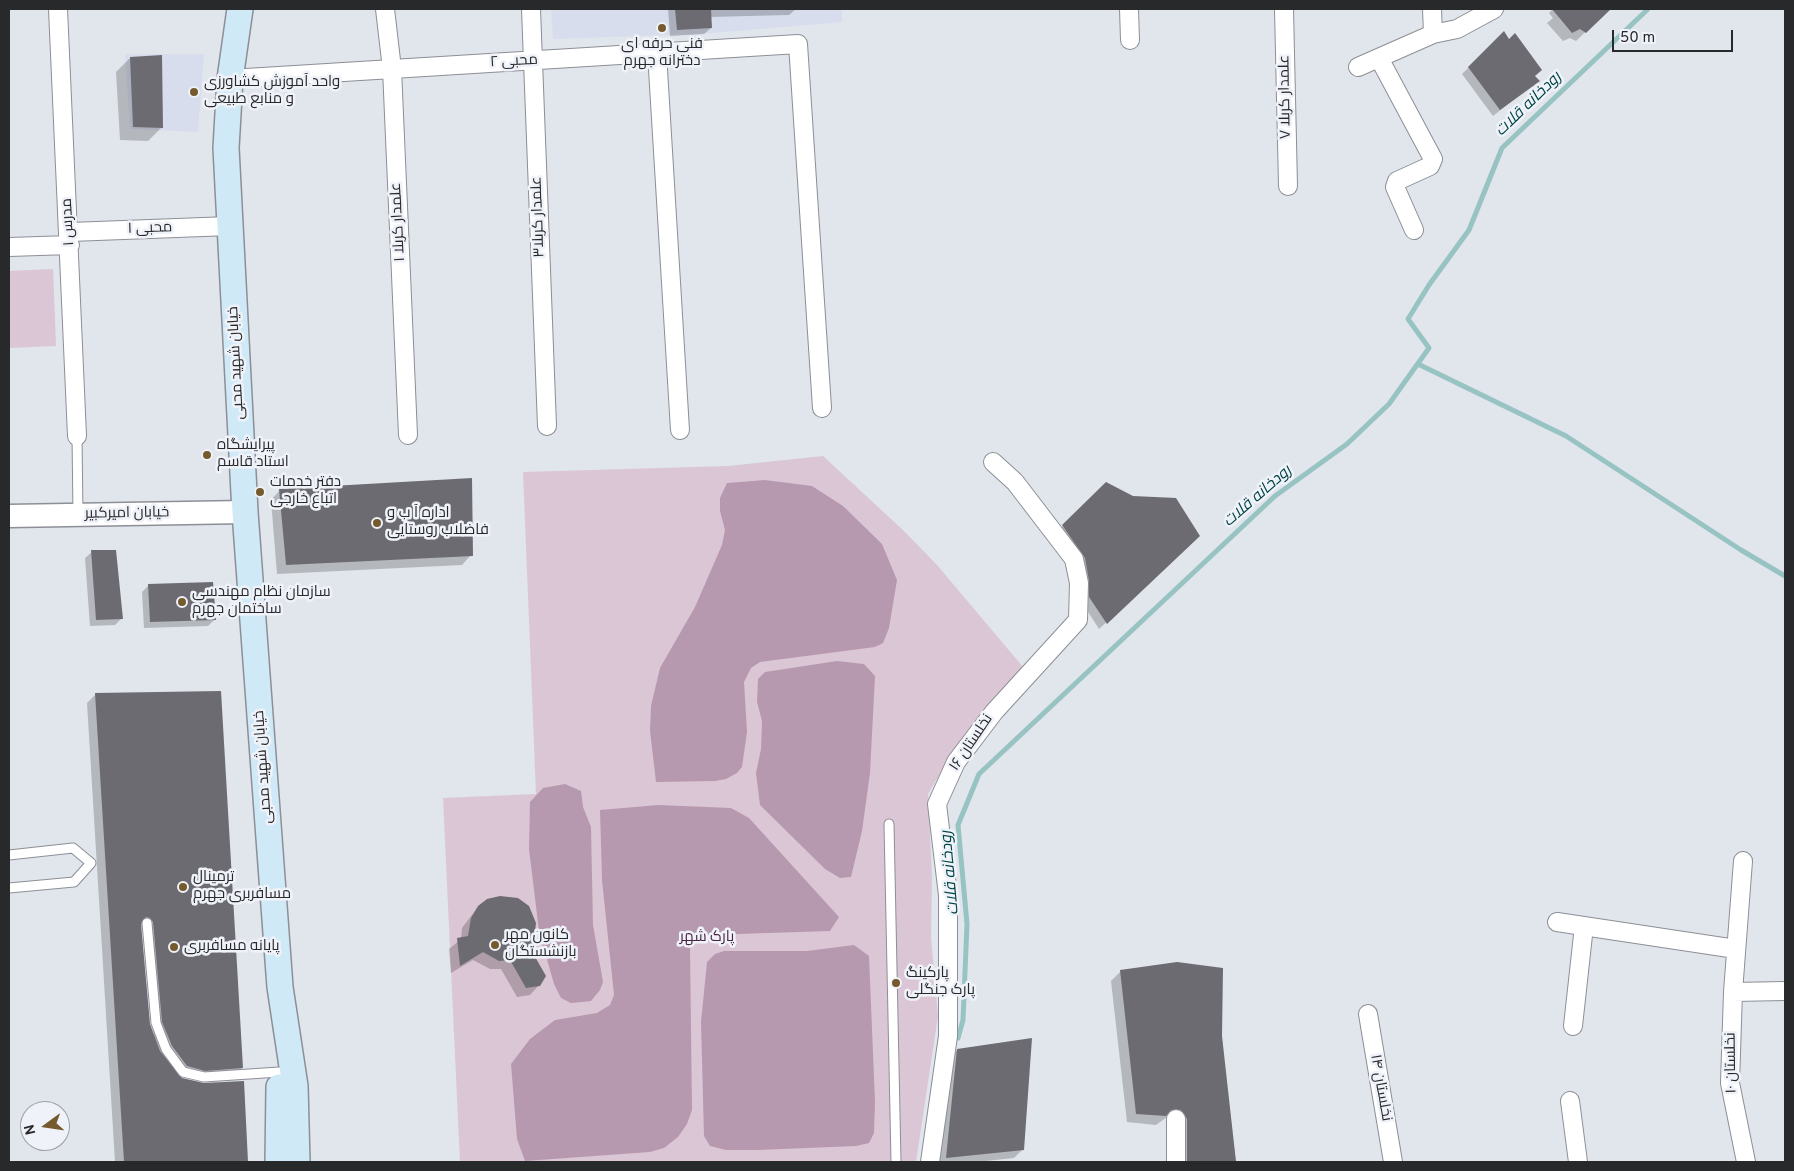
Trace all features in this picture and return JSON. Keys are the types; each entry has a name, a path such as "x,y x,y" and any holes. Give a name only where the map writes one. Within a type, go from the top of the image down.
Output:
{"main road":[{"name":"خیابان شهید محبی","path":"240,9 230,79 226,148 245,512 280,987 295,1086 297,1162"},
{"name":"خیابان شهید محبی","path":"278,1162 280,987"}],"street":[{"name":"مدرس ۱","path":"58,9 70,239 77,436"},
{"name":"علمدار کربلا ۱","path":"385,9 392,69 408,435"},
{"name":"علمدار کربلا۳","path":"531,9 547,426"},
{"path":"1129,9 1130,40"},
{"name":"علمدار کربلا ۷","path":"1284,9 1288,186"},
{"path":"1432,9 1433,34"},
{"path":"1358,67 1433,34 1457,29 1494,9"},
{"name":"محبی ۲","path":"230,79 798,44 822,408"},
{"path":"657,53 680,430"},
{"path":"1379,58 1433,159 1430,166 1397,182 1395,187 1414,230"},
{"name":"محبی ۱","path":"9,247 70,239 230,226"},
{"name":"نخلستان ۱۶","path":"930,1162 948,1036 948,895 937,804 956,762 994,712 1078,620 1079,583 1074,559 1015,482 994,462"},
{"name":"خیابان امیرکبیر","path":"9,516 245,512"},
{"name":"نخلستان ۱۰","path":"1742,861 1733,992 1730,1083 1746,1162"},
{"path":"1557,922 1736,949"},
{"path":"1574,1026 1584,926"},
{"path":"1733,992 1785,991"},
{"name":"نخلستان ۱۴","path":"1368,1014 1393,1162"},
{"path":"1570,1101 1578,1162"},
{"path":"1176,1119 1176,1162"}],"lane":[{"path":"77,436 78,515"},
{"path":"889,824 896,1162"},
{"path":"9,855 73,848 91,863 74,882 9,888"},
{"path":"147,923 156,1023 166,1049 183,1072 204,1077 279,1072"}],"shaded area":[{"name":"فنی حرفه ای دخترانه جهرم","path":"551,9 842,9 842,22 700,34 553,39"},
{"path":"125,54 204,54 198,132 130,129"},
{"path":"765,480 812,486 843,506 882,544 897,580 889,628 883,643 875,647 760,662 751,668 744,682 747,732 742,767 737,773 726,779 715,781 656,782 650,731 651,706 660,668 695,607 722,545 725,530 720,511 720,498 727,483"},
{"path":"837,661 864,664 875,676 870,773 862,831 851,877 840,878 825,869 760,805 756,773 761,749 762,721 757,702 758,679 765,672"},
{"path":"565,784 581,791 583,807 591,827 593,925 603,982 600,990 591,1001 571,1003 561,998 554,984 539,931 529,849 530,802 543,788"},
{"path":"658,805 731,808 749,818 839,917 830,931 706,935 694,938 690,948 692,1110 687,1124 678,1137 664,1148 650,1152 525,1161 517,1139 511,1064 530,1039 555,1020 597,1013 610,1005 614,995 602,880 600,810"},
{"path":"854,945 869,956 875,1102 874,1133 869,1143 856,1146 758,1150 726,1150 710,1146 704,1136 701,1022 707,962 715,954 724,951 807,951"}],"green space":[{"path":"53,269 56,346 9,348 9,271"},
{"name":"پارک شهر","path":"823,456 904,531 937,565 1023,667 984,711 955,749 928,794 932,878 931,937 938,1016 916,1162 460,1162 443,798 536,794 523,472 728,466"}],"building":[{"path":"675,9 711,9 712,28 677,30"},
{"path":"1552,9 1611,9 1586,33 1580,29 1572,33"},
{"path":"1504,31 1509,39 1515,33 1542,70 1535,76 1540,81 1500,110 1468,67"},
{"name":"واحد آموزش کشاورزی و منابع طبیعی","path":"162,55 163,128 133,127 130,57"},
{"name":"اداره آ ب و فاضلاب روستایی","path":"472,478 473,556 286,565 279,489"},
{"path":"1106,482 1133,496 1176,498 1200,536 1107,624 1089,597 1089,581 1085,558 1062,525"},
{"path":"91,550 116,550 123,619 96,620"},
{"name":"سازمان نظام مهندسی ساختمان جهرم","path":"213,582 216,620 150,622 148,584"},
{"name":"پایانه مسافربری","path":"221,691 243,1068 205,1071 187,1066 172,1046 162,1022 153,922 150,918 146,917 141,924 150,1024 160,1051 182,1078 204,1083 244,1081 248,1162 124,1162 95,693"},
{"name":"کانون مهر بازنشستگان","path":"500,896 518,898 529,906 536,923 534,942 530,948 546,976 540,986 526,988 510,960 499,961 483,952 460,966 457,938 468,936 471,918 478,906 487,899"},
{"path":"1177,962 1223,968 1222,1036 1236,1162 1187,1162 1187,1119 1181,1110 1171,1110 1166,1116 1136,1114 1120,970"},
{"path":"1032,1038 1024,1150 946,1158 957,1049"}],"waterway":[{"name":"رودخانه قلات","path":"958,1038 963,1020 967,924 958,825 979,774 1275,496 1347,444 1389,404 1429,348 1408,319 1429,285 1469,230 1502,148 1648,9"},
{"path":"1418,364 1566,436 1741,550 1785,576"}],"place":[{"name":"فنی حرفه ای دخترانه جهرم","path":"662,28"},
{"name":"واحد آموزش کشاورزی و منابع طبیعی","path":"194,92"},
{"name":"پیرایشگاه استاد قاسم","path":"207,455"},
{"name":"دفتر خدمات اتباع خارجی","path":"260,492"},
{"name":"اداره آ ب و فاضلاب روستایی","path":"377,523"},
{"name":"سازمان نظام مهندسی ساختمان جهرم","path":"182,602"},
{"name":"ترمینال مسافربری جهرم","path":"183,887"},
{"name":"کانون مهر بازنشستگان","path":"495,945"},
{"name":"پایانه مسافربری","path":"174,947"},
{"name":"پارکینگ پارک جنگلی","path":"896,983"}]}
